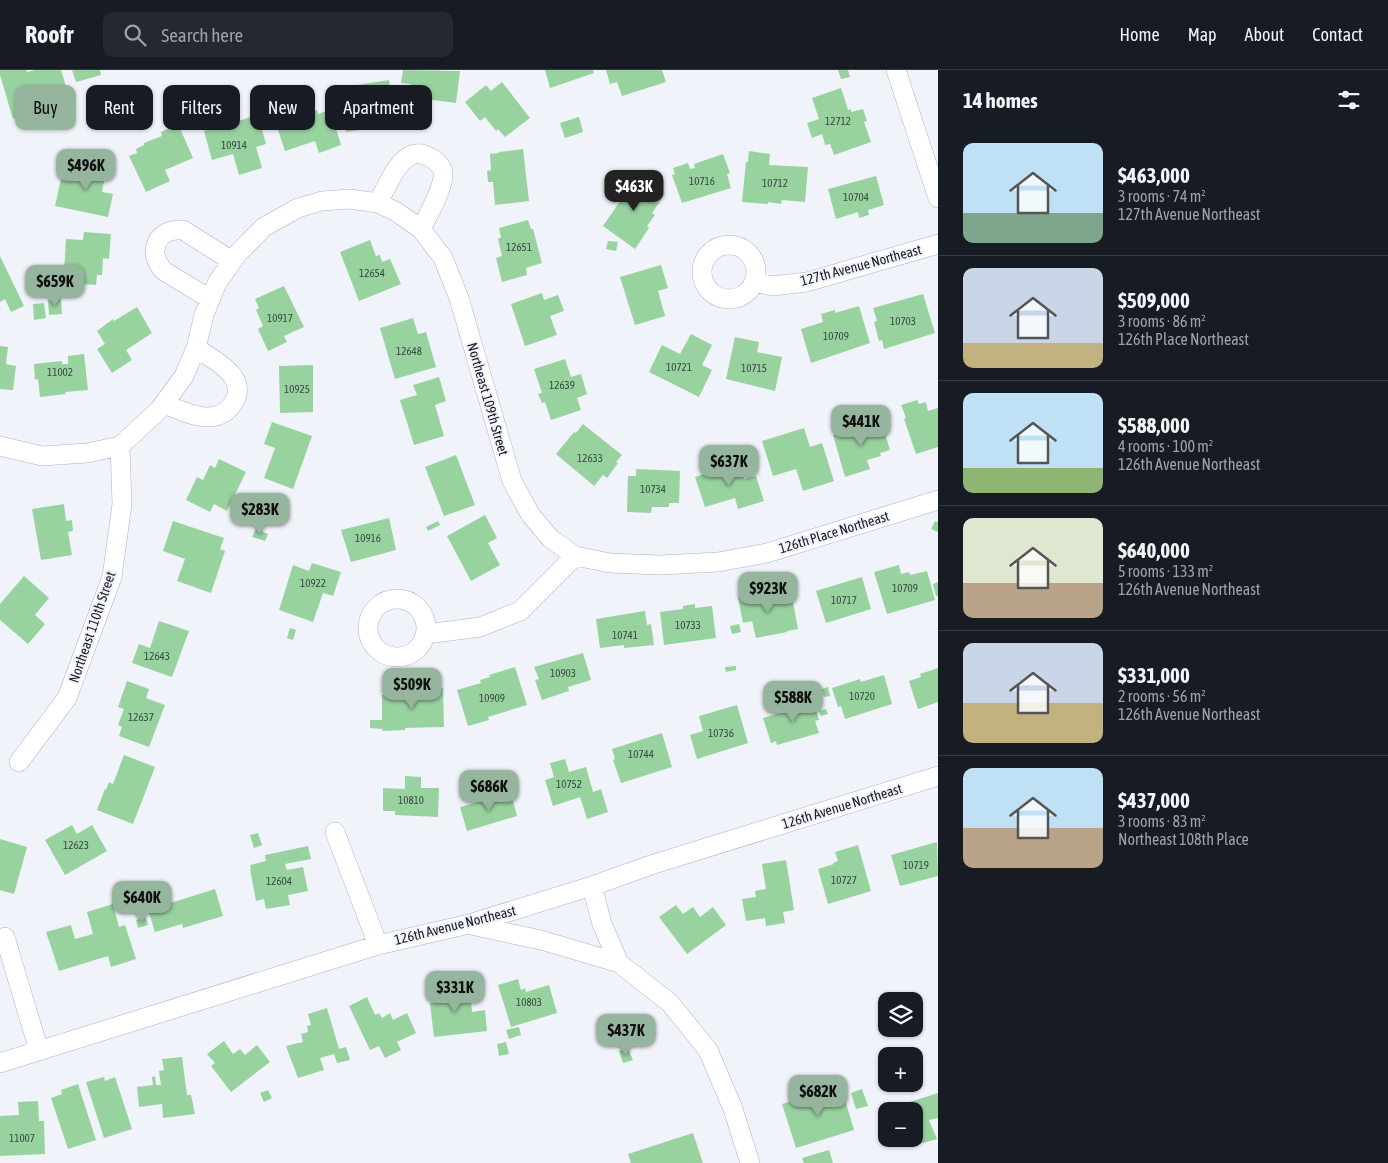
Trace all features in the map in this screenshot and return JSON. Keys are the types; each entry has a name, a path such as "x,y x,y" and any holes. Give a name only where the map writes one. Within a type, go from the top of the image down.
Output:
{"street":[{"path":"896,70 938,198"},
{"path":"378,203 401,161 414,154 427,155 438,162 443,172 441,187 421,229"},
{"name":"Northeast 109th Street","path":"120,446 164,404 184,376 196,348 204,315 217,282 238,253 264,228 298,208 322,201 350,199 378,203 395,211 421,229 443,258 459,298 512,480 530,514 550,538 575,556"},
{"path":"210,299 164,271 158,265 155,257 158,241 168,231 184,230 232,261"},
{"name":"127th Avenue Northeast","path":"754,282 772,286 807,282 938,244"},
{"path":"164,404 206,417 215,417 230,407 235,400 236,384 229,370 196,348"},
{"path":"0,446 42,456 88,453 120,446"},
{"name":"Northeast 110th Street","path":"19,762 67,698 112,577 122,504 120,446"},
{"name":"126th Place Northeast","path":"575,556 610,563 640,565 718,562 766,553 938,500"},
{"path":"426,632 434,633 480,628 520,611 575,556"},
{"name":"126th Avenue Northeast","path":"0,1063 378,944 469,924 592,886 654,864 938,776"},
{"path":"335,832 378,944"},
{"path":"592,886 602,924 619,963"},
{"path":"469,924 541,940 619,963 670,1003 708,1050 734,1109 750,1163"},
{"path":"5,937 39,1051"}],"building":[{"path":"0,70 26,70 27,72 35,70 61,70 66,85 15,85 15,118 13,119"},
{"path":"72,70 100,70 101,75 76,82"},
{"path":"403,70 460,71 456,103 432,100 432,85 401,83"},
{"path":"545,70 593,70 594,73 550,88"},
{"path":"606,70 662,70 666,82 622,96 617,82 610,84"},
{"path":"838,70 848,70 850,77 841,79"},
{"path":"389,80 390,85 357,85"},
{"path":"502,82 530,118 505,137 498,129 496,131 485,117 480,121 465,102 486,85 491,91"},
{"path":"841,88 848,110 851,109 851,112 863,109 867,121 864,122 871,142 834,155 830,144 825,145 822,134 812,138 807,123 819,119 812,98"},
{"path":"317,110 318,114 325,111 325,130 336,130 341,145 319,153 315,141 285,151 278,130 315,130 315,111"},
{"path":"250,117 250,130 262,130 266,144 256,147 262,168 239,175 233,154 212,160 204,131 240,130 240,120"},
{"path":"579,117 583,132 565,138 560,123"},
{"path":"165,130 181,130 193,158 165,170 170,181 146,192 129,156 137,153 136,149 144,145 144,143 162,136 161,132"},
{"path":"523,149 529,201 495,205 493,182 488,182 487,171 491,170 490,154"},
{"path":"749,151 770,154 769,165 808,167 805,202 782,200 781,204 768,202 768,204 742,202"},
{"path":"723,154 730,173 727,174 731,188 682,203 672,175 675,174 673,168 688,163 690,169 695,168 694,164"},
{"path":"79,161 107,166 102,192 113,194 108,217 55,206 61,179 72,181"},
{"path":"635,174 665,194 652,213 655,215 647,226 649,228 635,249 603,226 625,194 623,192"},
{"path":"876,176 884,205 868,210 869,215 859,218 858,212 836,219 828,189"},
{"path":"528,220 531,229 533,229 542,263 526,268 527,275 502,282 496,258 502,256 498,239 501,237 499,228"},
{"path":"84,232 111,234 109,259 103,258 102,275 97,275 96,285 66,283 67,273 64,273 66,239 83,240"},
{"path":"370,240 376,256 380,255 382,262 390,259 401,284 359,301 340,252"},
{"path":"608,241 618,242 616,251 606,249"},
{"path":"0,256 24,306 11,312 5,299 0,302"},
{"path":"661,265 668,288 658,291 665,316 635,325 620,277"},
{"path":"284,286 304,327 284,336 287,342 268,351 258,329 263,326 256,310 259,308 255,299"},
{"path":"542,293 544,300 558,295 564,311 550,316 557,335 525,346 511,304"},
{"path":"923,294 935,333 884,349 882,340 879,341 874,322 877,321 873,308"},
{"path":"61,299 62,314 49,315 48,300"},
{"path":"44,303 46,318 34,320 33,304"},
{"path":"859,306 870,343 811,363 801,329 823,322 821,314 835,310 835,313"},
{"path":"137,307 152,333 126,350 132,360 112,373 97,349 105,344 97,331 113,319 114,321"},
{"path":"413,318 418,334 426,332 436,367 395,379 380,328"},
{"path":"691,334 712,345 702,365 712,370 699,397 649,372 662,345 680,354"},
{"path":"735,337 759,342 757,352 782,357 775,391 726,379"},
{"path":"0,346 8,347 6,364 16,366 13,390 0,389"},
{"path":"84,354 88,390 40,397 38,379 35,380 34,364 62,361 62,364 68,364 68,356"},
{"path":"565,359 571,377 581,374 587,394 577,398 581,410 551,420 545,402 542,403 538,394 542,393 534,369"},
{"path":"313,365 313,412 280,413 279,366"},
{"path":"439,377 446,401 435,405 444,436 414,445 400,400 417,395 413,385"},
{"path":"917,400 919,404 926,402 928,411 938,408 938,447 916,454 901,405"},
{"path":"881,420 890,450 880,453 881,456 867,460 870,469 845,477 833,435"},
{"path":"272,422 312,436 293,489 264,478 275,448 264,444"},
{"path":"583,424 622,455 607,478 603,475 594,486 556,454"},
{"path":"804,428 810,447 822,443 834,481 803,491 796,469 773,476 762,441"},
{"path":"456,455 475,505 444,516 425,467"},
{"path":"219,459 246,472 227,511 214,504 210,512 186,500 197,477 203,480 210,465 215,468"},
{"path":"739,463 744,479 756,476 764,501 738,509 735,498 705,507 695,477"},
{"path":"636,469 680,471 679,503 669,503 669,507 652,507 651,513 627,512 628,476 636,476"},
{"path":"64,504 66,521 72,520 73,531 68,532 72,555 41,560 32,509"},
{"path":"485,515 497,538 488,543 500,565 471,581 447,536"},
{"path":"389,518 396,550 351,562 341,530"},
{"path":"173,521 224,538 220,549 225,551 211,593 177,581 185,559 163,551"},
{"path":"438,521 440,525 428,531 426,527"},
{"path":"935,521 938,522 938,532 931,529"},
{"path":"256,529 268,534 265,541 252,537"},
{"path":"312,563 341,572 333,596 323,593 313,622 279,610 293,565 309,571"},
{"path":"899,565 901,574 909,572 910,575 927,571 935,600 887,614 874,572"},
{"path":"24,576 49,598 35,615 45,624 28,644 0,620 0,604"},
{"path":"862,577 871,609 826,623 816,591"},
{"path":"938,582 938,596 936,596 933,584"},
{"path":"763,592 764,598 781,595 782,599 792,597 798,629 756,638 752,621 743,623 738,597"},
{"path":"695,604 695,608 712,606 716,638 664,645 660,612 683,609 683,606"},
{"path":"645,611 647,625 651,624 654,645 624,648 624,645 600,648 596,619"},
{"path":"159,621 189,631 172,677 132,663 139,644 150,648"},
{"path":"739,624 741,632 732,634 730,626"},
{"path":"290,628 296,630 293,640 287,638"},
{"path":"583,653 591,680 568,687 569,691 542,700 535,680 539,679 534,667"},
{"path":"736,666 736,670 726,672 725,667"},
{"path":"515,667 527,705 488,717 489,720 468,726 457,690 481,683 480,680 490,677 489,675"},
{"path":"938,668 938,702 918,709 909,681 921,677 920,674"},
{"path":"884,675 892,704 845,719 841,706 838,707 832,688 860,679 861,682"},
{"path":"127,681 149,689 146,698 165,705 149,747 119,736 122,727 118,725 124,709 118,707"},
{"path":"819,683 820,689 815,690 814,684"},
{"path":"828,687 830,696 824,697 822,689"},
{"path":"417,688 443,688 444,727 405,728 405,730 383,731 382,729 370,728 370,720 382,720 382,695 404,695 404,690 417,690"},
{"path":"813,699 819,720 815,721 819,733 777,745 776,741 771,743 763,718 787,711 786,707"},
{"path":"737,705 748,743 697,759 690,735 703,731 699,716"},
{"path":"826,709 828,714 821,716 819,711"},
{"path":"662,733 672,767 621,783 613,760 615,759 612,749"},
{"path":"124,755 155,767 133,824 97,810 109,782 113,784"},
{"path":"565,759 569,772 586,767 593,792 601,789 608,812 587,819 580,797 553,806 545,780 554,777 550,763"},
{"path":"405,776 421,777 421,788 439,788 438,817 395,815 395,811 383,811 383,788 405,789"},
{"path":"511,793 517,816 467,831 460,807"},
{"path":"72,825 77,834 92,825 107,851 65,875 45,840"},
{"path":"258,833 262,845 254,848 250,835"},
{"path":"0,839 27,847 14,894 0,890"},
{"path":"937,842 938,876 900,886 891,855"},
{"path":"858,845 871,891 828,904 818,869 838,861 835,852"},
{"path":"308,846 311,859 285,864 287,870 303,867 308,891 288,895 290,905 266,909 264,899 256,901 250,865 266,861 265,855"},
{"path":"786,860 794,910 783,912 785,923 766,926 765,918 746,921 742,899 756,897 755,891 766,889 762,864"},
{"path":"215,889 223,916 183,928 182,924 155,932 148,910"},
{"path":"113,904 119,927 125,925 136,959 111,967 108,956 59,971 46,932 71,925 75,939 93,934 87,912"},
{"path":"676,905 683,914 693,907 700,917 713,907 726,925 687,954 659,917"},
{"path":"146,918 148,925 138,928 136,920"},
{"path":"518,979 521,990 525,988 526,992 549,985 557,1013 511,1027 498,985"},
{"path":"458,981 460,1000 471,999 472,1012 485,1010 487,1031 434,1037 430,1003 436,1003 434,983"},
{"path":"367,997 375,1015 379,1013 382,1018 390,1013 393,1020 407,1013 416,1033 397,1042 401,1050 385,1058 379,1046 370,1050 349,1006"},
{"path":"327,1008 339,1049 346,1047 350,1060 337,1063 334,1054 320,1058 324,1070 298,1078 286,1046 303,1042 301,1034 308,1032 307,1026 311,1025 308,1014"},
{"path":"519,1027 521,1035 509,1039 506,1030"},
{"path":"224,1041 233,1054 240,1049 245,1055 257,1045 270,1062 231,1092 211,1066 215,1063 207,1054"},
{"path":"506,1042 509,1054 499,1056 497,1044"},
{"path":"628,1048 633,1060 623,1063 619,1051"},
{"path":"182,1057 187,1095 191,1095 195,1114 163,1118 162,1104 139,1107 137,1087 153,1085 152,1077 155,1076 156,1085 161,1085 159,1071 164,1070 162,1059"},
{"path":"104,1077 105,1081 115,1077 132,1129 104,1138 86,1082"},
{"path":"78,1084 96,1140 68,1149 51,1098 62,1094 61,1090"},
{"path":"841,1086 854,1130 796,1148 782,1104"},
{"path":"862,1089 868,1106 856,1109 851,1093"},
{"path":"268,1090 272,1098 264,1102 260,1093"},
{"path":"938,1093 938,1118 929,1120 937,1139 923,1143 923,1102 910,1102"},
{"path":"38,1101 39,1121 44,1121 45,1154 0,1156 0,1116 19,1115 18,1102"},
{"path":"693,1133 703,1163 631,1163 628,1154"},
{"path":"829,1150 833,1163 804,1163 802,1158"}]}
